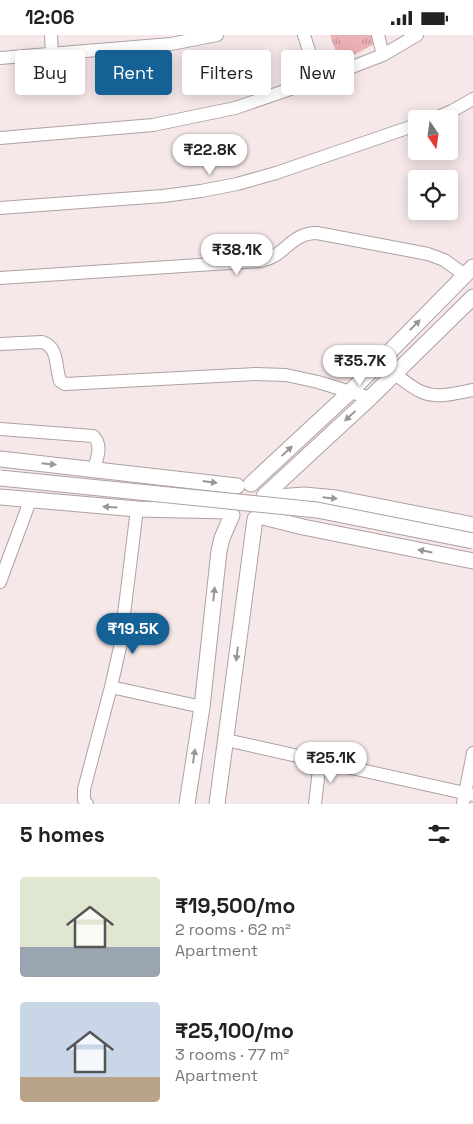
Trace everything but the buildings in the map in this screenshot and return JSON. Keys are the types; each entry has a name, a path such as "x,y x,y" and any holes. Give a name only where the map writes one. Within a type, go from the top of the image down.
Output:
{"main road":[{"path":"187,804 202,707 219,551 230,513 227,502 228,497 233,489 244,485 349,393 469,271"},
{"path":"264,497 370,399 473,297"},
{"path":"0,459 244,485 259,489 264,497 264,508 257,518 244,592 217,804"},
{"path":"0,478 317,510 473,541"},
{"path":"264,497 304,495 336,498 473,525"},
{"path":"0,497 137,509 230,513 240,521 257,518 473,561"}],"street":[{"path":"51,35 52,50"},
{"path":"85,51 171,44 217,35"},
{"path":"304,35 309,50"},
{"path":"378,35 383,55"},
{"path":"354,66 383,55 417,35"},
{"path":"0,58 15,57"},
{"path":"0,138 153,125 234,108 281,92"},
{"path":"454,110 473,99"},
{"path":"0,208 163,196 237,184 276,173 408,128"},
{"path":"0,278 261,261 278,255 292,242 306,233 317,233 428,254 469,271"},
{"path":"0,344 48,343 53,347 60,381 65,384 256,374 286,375 318,382 370,399"},
{"path":"395,374 421,391 431,394 441,396 473,390"},
{"path":"0,429 93,437 97,440 99,446 94,469"},
{"path":"0,582 30,501"},
{"path":"87,804 84,800 84,789 120,647 137,509"},
{"path":"111,687 202,707"},
{"path":"226,740 320,761 467,798 473,753"},
{"path":"315,804 320,761"}],"green space":[{"path":"330,35 382,35 384,39 354,55 354,50 336,50"}]}
